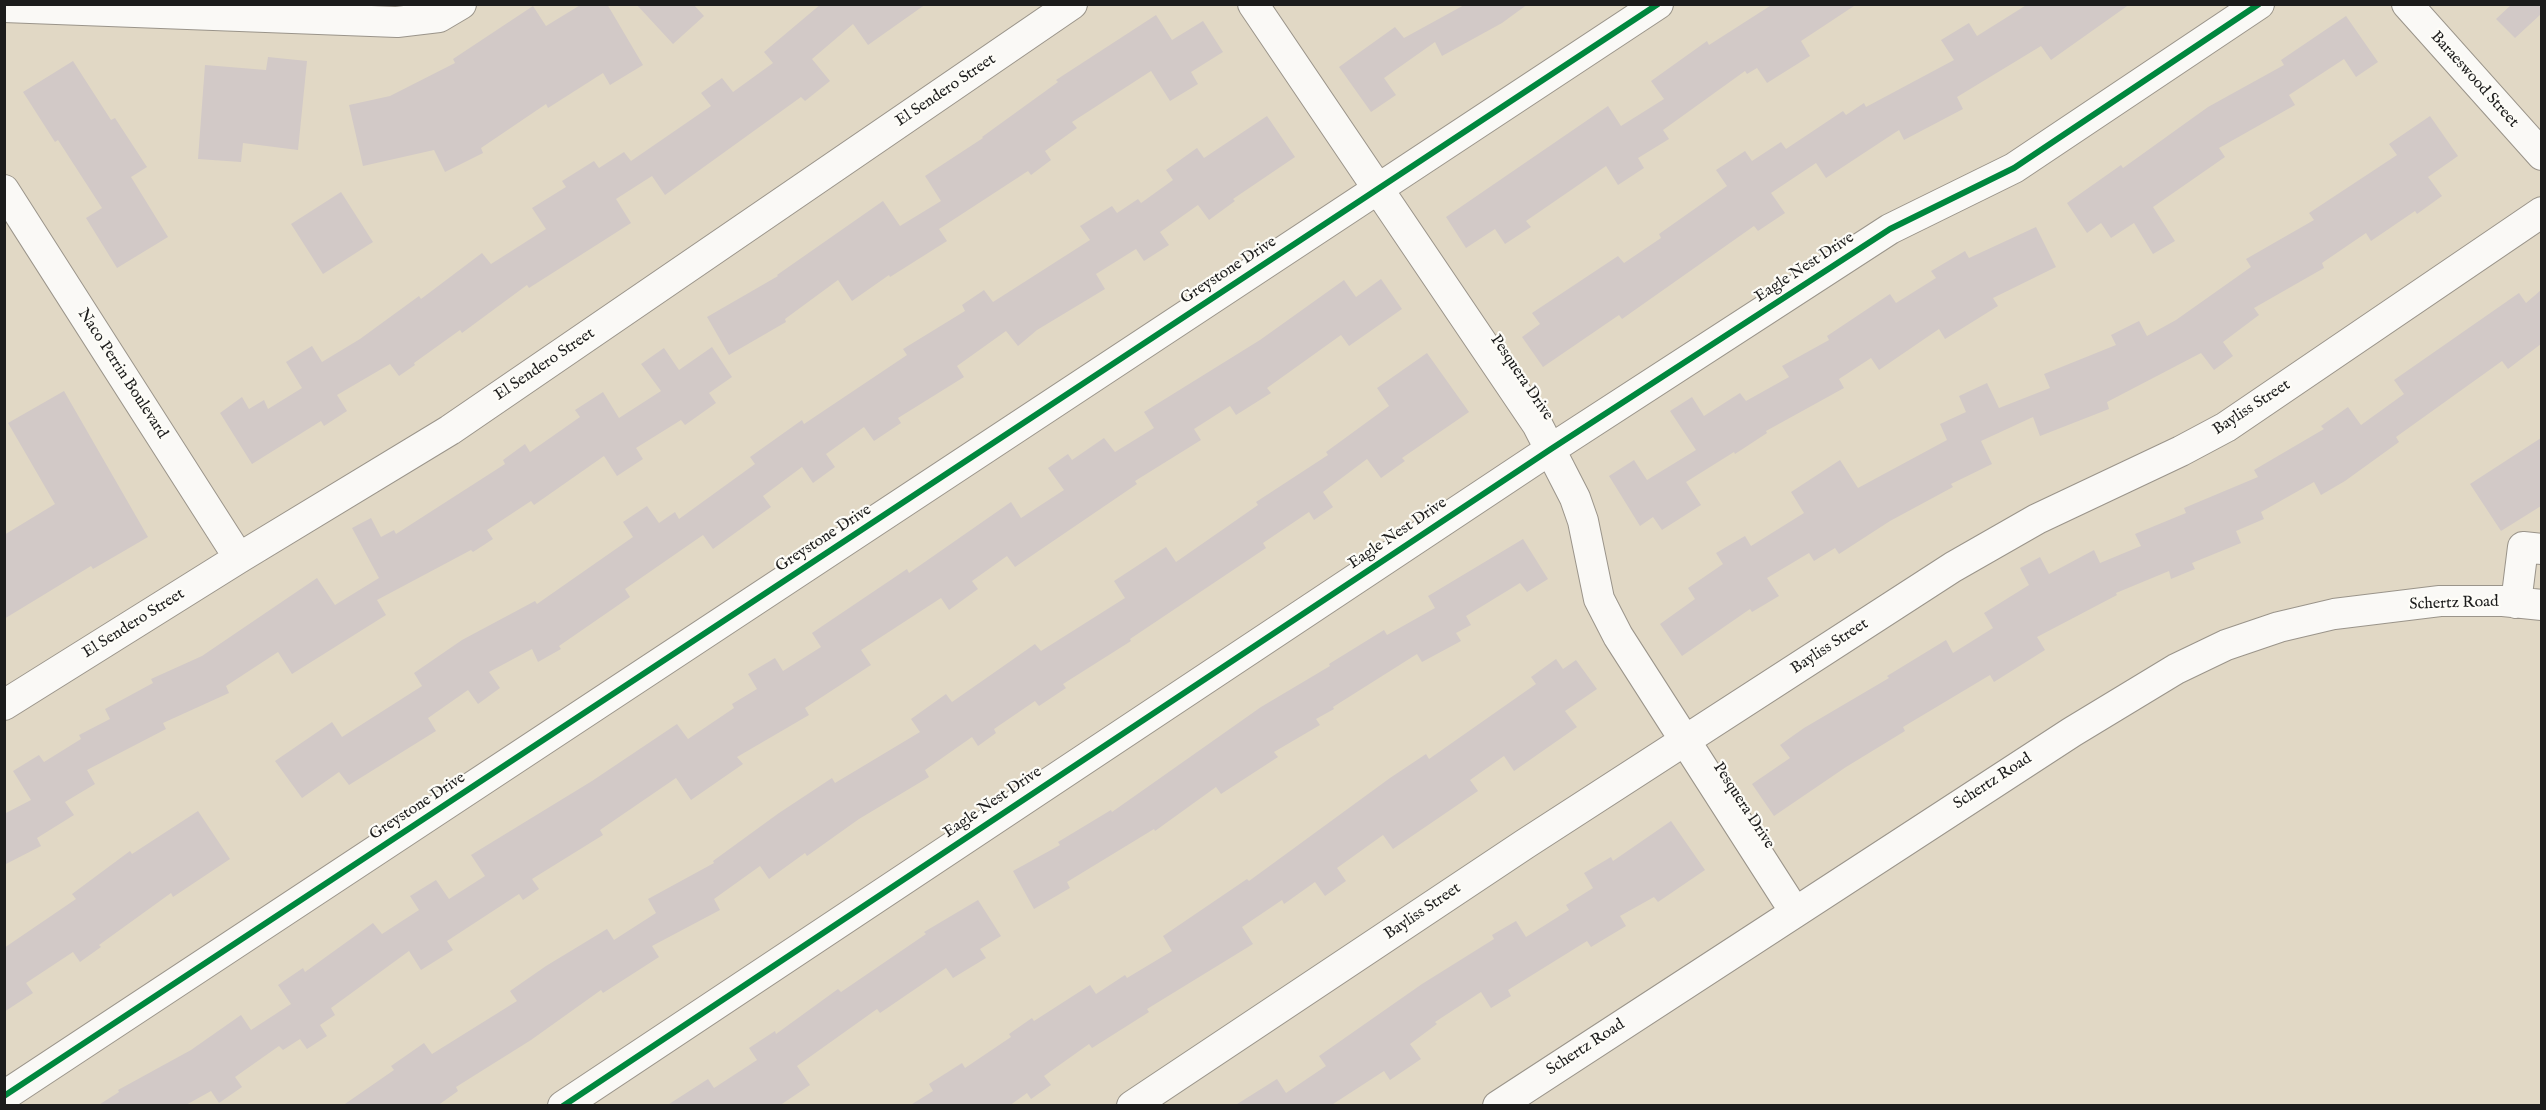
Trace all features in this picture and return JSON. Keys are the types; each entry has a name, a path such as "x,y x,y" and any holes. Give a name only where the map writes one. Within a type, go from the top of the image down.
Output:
{"street":[{"path":"4,7 145,8 397,22 439,17 461,4"},
{"name":"El Sendero Street","path":"4,705 450,430 1072,4"},
{"name":"Pesquera Drive","path":"1253,4 1551,449 1575,498 1583,521 1599,599 1618,636 1794,912"},
{"name":"Greystone Drive","path":"4,1096 1658,4"},
{"name":"Eagle Nest Drive","path":"563,1106 1551,449 1890,229 2014,168 2259,4"},
{"name":"Baraeswood Street","path":"2407,4 2541,155"},
{"name":"Naco Perrin Boulevard","path":"4,190 239,558"},
{"name":"Bayliss Street","path":"1132,1106 1515,850 1953,567 2037,519 2181,451 2226,427 2541,212"},
{"path":"2529,604 2523,547 2541,549"},
{"name":"Schertz Road","path":"1498,1106 2072,732 2176,669 2226,645 2279,627 2334,614 2440,601 2529,604"}],"building":[{"path":"582,4 607,4 643,65 610,85 603,73 548,108 546,104 481,148 483,153 445,172 434,150 363,166 349,105 390,96 455,63 453,59 533,6 546,26"},
{"path":"636,4 693,4 704,16 673,44"},
{"path":"821,4 926,4 868,45 853,24 812,59 830,81 805,101 801,97 665,195 652,176 616,199 631,223 529,288 527,285 462,333 460,330 399,376 390,364 337,395 347,411 324,426 321,421 252,464 220,413 242,397 249,409 264,400 268,409 302,388 286,362 312,346 322,362 360,339 419,296 421,299 482,253 491,264 546,229 532,208 566,187 562,181 594,161 599,168 624,152 631,161 711,106 701,93 722,78 733,92 773,63 764,52"},
{"path":"1466,4 1528,4 1502,23 1442,56 1435,42 1384,78 1396,95 1371,112 1339,67 1395,27 1404,38"},
{"path":"1773,4 1857,4 1801,41 1810,56 1767,83 1757,68 1747,74 1745,71 1663,130 1669,139 1638,158 1644,168 1618,185 1606,166 1526,221 1531,227 1505,244 1495,229 1466,248 1446,217 1608,106 1621,126 1664,99 1651,81 1707,41 1709,45"},
{"path":"2028,4 2130,4 2051,60 2041,46 1957,97 1963,109 1904,140 1899,130 1826,178 1816,163 1771,193 1785,213 1758,231 1754,226 1622,319 1619,315 1543,367 1522,337 1540,324 1532,313 1618,256 1624,263 1661,238 1659,234 1727,186 1716,170 1745,151 1752,161 1781,142 1786,149 1843,111 1846,115 1864,103 1866,107 1954,60 1941,40 1969,23 1977,36"},
{"path":"2512,4 2541,4 2541,14 2515,38 2496,19"},
{"path":"1156,15 1172,40 1203,21 1223,52 1191,72 1198,84 1170,101 1151,71 1072,122 1077,128 1045,151 1051,160 1031,175 1028,171 939,229 947,241 890,277 889,275 852,301 838,280 785,319 786,322 729,355 707,317 778,276 883,201 900,226 941,201 925,176 983,138 1058,82 1056,80"},
{"path":"2346,16 2378,62 2356,77 2344,59 2289,95 2295,105 2219,148 2225,157 2153,207 2175,241 2153,254 2134,223 2111,238 2101,223 2087,233 2067,203 2121,165 2123,168 2208,107 2284,65 2281,60"},
{"path":"268,57 307,61 298,150 243,143 241,162 198,159 205,65 266,70"},
{"path":"73,61 111,120 115,118 147,167 131,177 168,237 117,268 86,218 102,208 58,140 55,142 23,92"},
{"path":"1267,116 1295,157 1233,199 1235,201 1209,220 1198,205 1160,232 1169,245 1144,261 1136,249 1096,274 1105,289 1037,330 1018,346 1006,331 957,366 964,377 898,418 901,423 874,441 864,427 826,454 835,467 813,483 802,467 763,496 771,507 713,549 703,535 625,589 630,597 559,646 561,649 538,662 532,649 489,672 500,688 478,704 468,690 428,718 436,731 349,785 339,772 302,798 275,761 332,722 342,737 422,686 414,673 462,640 535,601 537,604 633,537 623,522 647,506 659,523 675,512 679,519 755,464 750,457 802,420 804,424 907,355 903,349 965,311 962,305 984,290 993,302 1090,240 1080,226 1112,206 1117,213 1138,199 1141,203 1173,180 1166,170 1197,148 1204,158"},
{"path":"2430,116 2458,156 2428,177 2442,196 2417,214 2415,211 2371,241 2366,233 2322,263 2324,268 2254,308 2259,315 2223,342 2233,356 2214,370 2201,353 2107,402 2109,409 2040,436 2033,417 1981,441 1992,464 1951,484 1953,487 1890,521 1839,554 1835,548 1814,561 1809,553 1767,578 1779,596 1752,612 1750,609 1682,656 1660,624 1695,599 1688,588 1723,564 1716,553 1745,536 1751,546 1804,513 1791,492 1840,460 1858,488 1947,440 1940,424 1966,412 1959,396 1987,383 1999,408 2050,388 2044,374 2116,345 2111,335 2139,321 2147,336 2176,320 2251,267 2246,259 2314,220 2309,213 2397,155 2389,144"},
{"path":"341,192 373,242 323,274 291,224"},
{"path":"2036,227 2056,267 1993,298 1998,306 1945,339 1939,329 1879,370 1871,358 1839,379 1844,388 1766,431 1767,433 1735,454 1734,452 1686,482 1701,505 1662,530 1653,517 1640,526 1609,476 1634,460 1647,480 1696,450 1670,411 1692,397 1704,416 1740,393 1746,401 1789,377 1782,366 1829,340 1827,336 1890,294 1896,303 1936,278 1931,271 1965,251 1969,258"},
{"path":"1381,279 1402,309 1349,346 1341,335 1267,388 1271,393 1236,415 1230,406 1194,429 1201,440 1135,481 1137,484 1015,567 1007,556 972,581 978,589 949,610 941,598 861,650 871,665 805,708 809,715 737,757 743,764 691,800 676,778 600,830 603,835 532,879 539,889 523,900 519,894 447,941 453,950 421,970 409,951 331,1008 335,1015 320,1025 327,1036 307,1049 300,1039 283,1050 279,1046 235,1077 242,1087 219,1103 211,1091 184,1106 97,1106 119,1092 118,1090 191,1050 241,1015 251,1030 291,1004 278,985 303,968 305,972 373,923 382,934 419,910 410,896 436,880 449,899 485,876 471,855 592,781 677,724 688,739 734,708 732,704 757,689 748,674 775,658 783,671 821,647 812,633 907,569 909,573 1011,502 1021,518 1064,490 1048,468 1068,454 1072,460 1104,438 1115,452 1154,428 1144,412 1260,340 1344,280 1356,297"},
{"path":"2541,290 2541,344 2508,369 2502,361 2396,437 2399,442 2345,481 2321,495 2314,482 2261,512 2264,519 2236,531 2241,543 2192,563 2195,569 2171,579 2169,571 2116,593 2117,595 2037,637 2045,650 1994,682 1990,675 1903,727 1905,731 1846,767 1774,816 1752,784 1790,758 1780,745 1804,728 1889,678 1887,676 1946,640 1953,653 1993,628 1984,613 2029,585 2020,568 2040,557 2049,574 2094,550 2100,563 2141,546 2135,534 2186,513 2184,508 2258,477 2254,470 2324,429 2321,426 2348,407 2361,425 2404,394 2394,380 2519,293 2526,303"},
{"path":"712,347 732,377 709,393 716,403 685,425 681,420 636,448 643,459 617,476 604,456 534,505 531,501 487,530 493,539 473,552 471,550 377,600 386,615 292,674 278,652 226,686 229,693 163,723 166,729 87,770 95,784 65,802 74,815 37,838 41,846 4,865 4,814 31,800 13,771 39,755 44,762 81,739 79,735 110,719 105,709 153,683 151,679 202,656 317,578 335,605 379,578 352,528 371,518 381,537 394,530 396,534 505,464 503,460 525,444 530,452 580,417 575,410 603,392 619,418 661,391 641,364 664,348 679,370"},
{"path":"1427,353 1469,412 1402,458 1405,461 1381,478 1367,459 1323,492 1333,507 1314,520 1309,512 1263,543 1266,548 1130,639 1131,641 1063,684 1066,688 1039,706 1035,701 994,729 996,733 978,746 972,737 925,770 929,777 859,819 807,856 805,853 769,879 760,866 714,899 720,910 652,946 659,957 603,993 601,990 531,1040 456,1087 458,1091 437,1106 342,1106 394,1070 391,1066 424,1043 432,1054 517,1001 510,991 546,966 607,929 614,940 656,913 648,899 714,863 713,861 779,813 832,778 835,783 920,732 911,719 946,694 952,702 1035,644 1041,651 1125,598 1114,581 1166,547 1176,562 1258,505 1256,502 1328,455 1326,452 1389,406 1377,388"},
{"path":"64,391 148,537 93,569 91,566 4,619 4,535 55,504 8,423"},
{"path":"2541,438 2541,506 2501,531 2470,484"},
{"path":"1523,539 1548,579 1527,592 1520,583 1466,616 1471,625 1456,633 1461,641 1422,662 1417,654 1316,719 1320,725 1274,752 1278,757 1221,794 1216,787 1155,831 1154,829 1067,882 1070,888 1034,909 1013,871 1060,845 1058,842 1111,810 1112,812 1261,707 1330,666 1329,664 1384,630 1387,635 1435,608 1428,596"},
{"path":"1556,659 1563,669 1576,660 1597,689 1565,711 1577,727 1514,771 1504,756 1470,780 1478,791 1393,849 1383,835 1337,868 1346,881 1325,896 1315,882 1284,904 1282,900 1242,927 1253,944 1147,1009 1149,1012 1092,1048 1089,1044 1044,1076 1051,1085 1031,1099 1027,1093 1009,1106 909,1106 933,1091 929,1084 962,1063 965,1068 1011,1037 1009,1034 1032,1018 1034,1021 1090,985 1096,994 1125,975 1127,978 1172,951 1163,936 1247,879 1249,881 1390,778 1426,754 1429,759 1536,684 1531,677"},
{"path":"198,811 230,859 173,897 171,893 99,945 101,947 80,962 73,952 26,983 33,993 4,1012 4,948 76,899 72,894 130,851 132,854"},
{"path":"1671,821 1705,870 1658,902 1654,897 1620,916 1626,926 1591,947 1587,941 1508,990 1511,996 1491,1008 1481,992 1435,1022 1437,1024 1410,1044 1421,1059 1390,1080 1384,1071 1330,1106 1234,1106 1277,1079 1286,1093 1326,1066 1319,1056 1422,984 1494,939 1492,935 1516,921 1526,937 1569,910 1566,905 1593,888 1584,873 1611,857 1613,861"},
{"path":"978,900 1001,936 980,949 986,958 953,978 946,968 880,1013 877,1009 797,1066 810,1085 779,1106 666,1106 708,1079 714,1088 757,1060 749,1048 775,1031 776,1034 838,989 841,992 926,934 924,932"}],"cycle path":[{"path":"4,1096 1658,4"},
{"path":"563,1106 1551,449 1890,229 2014,168 2259,4"}]}
